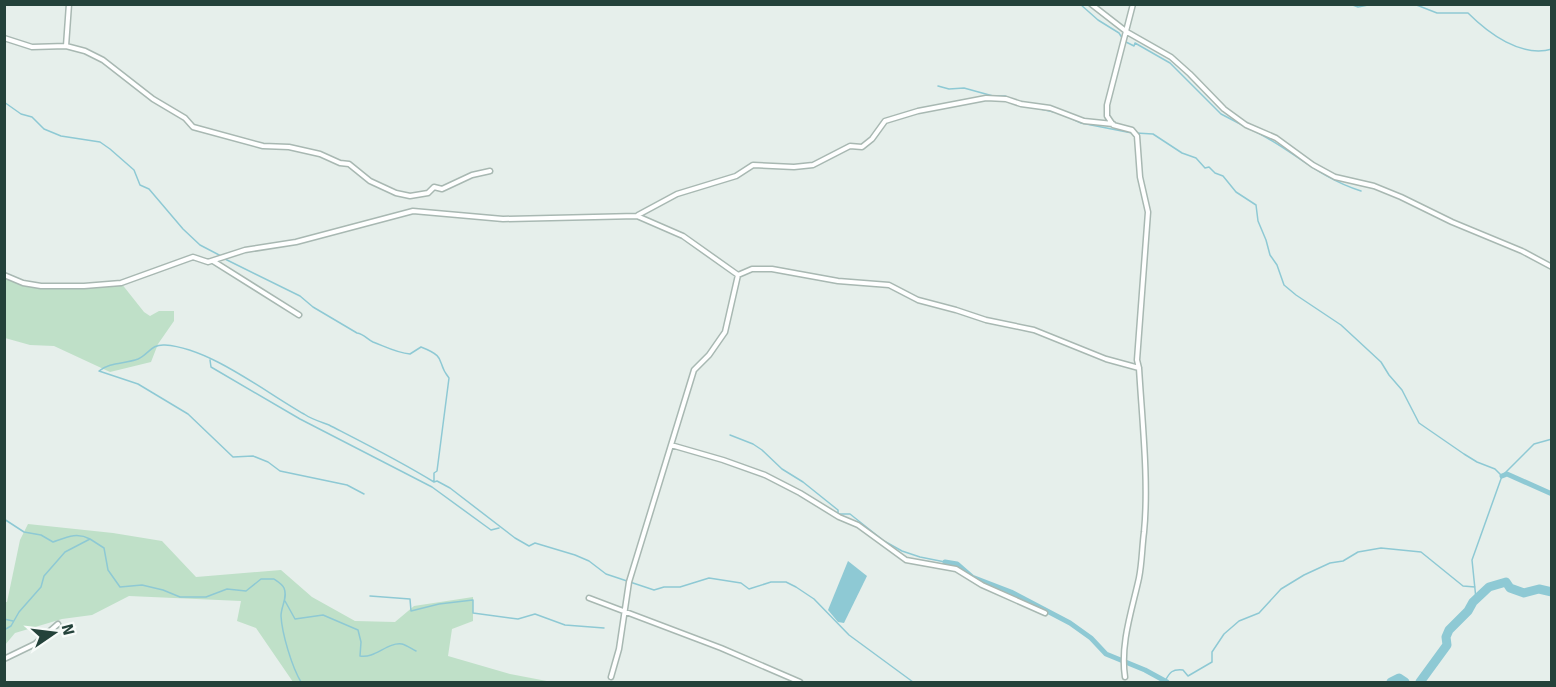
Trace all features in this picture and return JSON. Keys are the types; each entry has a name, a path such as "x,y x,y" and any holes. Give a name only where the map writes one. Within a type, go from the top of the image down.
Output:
{"street":[{"path":"66,46 69,4"},
{"path":"1092,4 1126,32 1171,57 1224,110 1246,125 1276,138 1312,165 1335,177 1374,186 1401,197 1452,222 1522,251 1551,267"},
{"path":"1113,124 1107,116 1107,105 1133,4"},
{"path":"4,38 32,47 66,46 85,51 103,60 153,99 185,118 193,127 263,146 289,147 320,154 340,163 349,164 370,181 396,193 410,196 428,193 434,187 442,189 472,175 490,171"},
{"path":"638,216 676,194 735,176 753,165 794,167 813,165 850,146 862,147 872,139 885,121 953,103 986,98 1006,99 1021,104 1050,108 1084,121 1113,124 1132,130 1137,136 1140,177 1148,212 1137,360 1144,474 1144,529 1139,574 1125,640 1123,663 1125,677"},
{"path":"4,275 23,283 41,286 121,283 193,257 208,262 213,261 245,250 296,242 412,211 503,219 638,216 683,236 738,275"},
{"path":"213,261 299,315"},
{"path":"738,275 752,269 772,269 838,281 889,285 918,300 986,320 1034,330 1106,359 1139,368"},
{"path":"611,677 619,649 629,582 694,370 709,355 725,332 738,275"},
{"path":"671,445 723,460 765,476 858,525 906,560 956,569 982,585 1045,613"},
{"path":"589,598 720,648 800,682"},
{"path":"4,659 35,644 58,624"}],"green space":[{"path":"4,275 47,285 121,283 144,312 150,316 159,311 174,311 174,321 158,344 151,362 110,372 54,346 30,345 5,338"},
{"path":"28,524 162,541 196,577 281,570 312,597 355,621 395,622 414,606 473,597 473,621 452,629 448,656 510,674 552,682 293,682 256,628 237,621 241,601 129,596 92,615 62,619 15,633 5,645 5,602 7,602 20,540"}],"water":[{"path":"848,561 867,576 844,623 838,622 828,610"}],"waterway":[{"path":"1080,4 1098,20 1119,33 1124,41 1134,46 1135,43 1170,63 1221,114 1246,127"},
{"path":"1350,4 1358,7 1373,4"},
{"path":"1414,4 1437,13 1468,13 1495,36 1517,47 1540,51 1552,49"},
{"path":"938,86 949,89 964,88 993,96 1005,96 1015,101"},
{"path":"4,102 21,114 32,117 44,129 61,136 100,142 110,149 134,170 140,185 149,189 183,229 200,245 221,256"},
{"path":"1018,104 1054,112"},
{"path":"1064,115 1081,123 1132,133"},
{"path":"1250,129 1278,144 1330,178 1361,191"},
{"path":"1136,133 1153,134 1182,153 1196,158 1205,168 1209,167 1215,173 1223,176 1236,192 1256,205 1258,221 1284,285 1341,325 1381,362 1402,390 1419,423 1477,462 1495,469 1502,476"},
{"path":"225,259 300,296 313,307 373,342 410,354 421,347 438,357 449,378 434,481"},
{"path":"364,494 347,485 280,471 268,462 253,456 233,457 188,414 138,384 99,371 108,366 138,359 160,345 182,348 200,354 237,372 310,417 395,459 434,482 437,481 450,488 515,538 529,546 535,543 575,555 589,561 606,574 654,590 664,587 680,587 709,578 741,583 749,589 771,582 786,582 814,599 849,635 913,682"},
{"path":"210,360 211,367 300,419 432,487 491,530 499,528"},
{"path":"730,435 762,450 782,469 803,482 838,510 838,514 850,514 884,541 902,551 945,562"},
{"path":"1476,599 1472,560 1502,476 1534,444 1552,439"},
{"path":"1502,476 1507,474 1552,494"},
{"path":"4,519 24,532 41,535 53,542 76,536 90,539"},
{"path":"4,630 11,626 19,612 41,587 44,576 65,552 90,539 104,548 108,570 120,587 142,585 180,597 206,597 227,589 246,591 261,579 277,581 285,592 281,612 285,641 301,682"},
{"path":"1165,681 1170,673 1176,670 1183,670 1188,676 1212,662 1212,652 1224,634 1239,621 1259,613 1281,589 1304,575 1330,563 1343,561 1358,552 1381,548 1421,552 1463,586 1475,587"},
{"path":"945,562 957,564 972,577 1011,592 1070,623 1091,638 1106,654 1167,682"},
{"path":"1420,682 1447,645 1446,637 1449,630 1489,587 1506,582 1510,588 1524,593 1539,589 1552,592"},
{"path":"370,596 410,599 411,611 439,604 473,600 473,613 518,619 535,614 565,625 604,628"},
{"path":"285,601 295,619 323,615 358,630 361,642 360,656 371,655 397,644 416,651"},
{"path":"4,619 13,621"},
{"path":"1391,682 1399,678 1405,682"}]}
